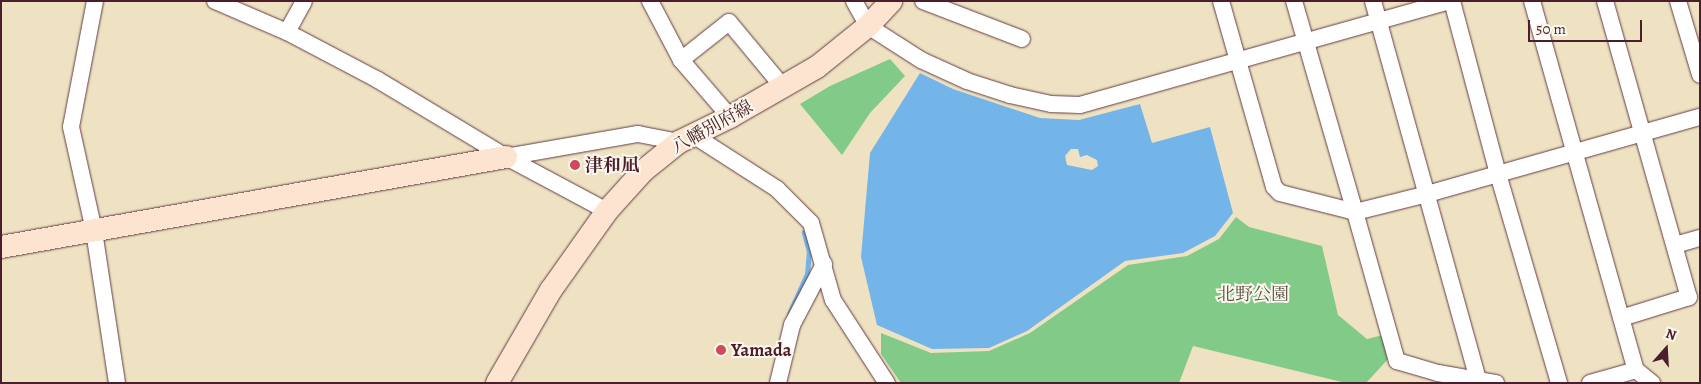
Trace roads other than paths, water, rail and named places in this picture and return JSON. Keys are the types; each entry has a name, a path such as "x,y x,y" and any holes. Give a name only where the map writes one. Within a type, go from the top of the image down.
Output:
{"main road":[{"name":"八幡別府線","path":"497,383 552,290 607,210 643,171 686,138 730,117 817,67 868,26 891,1"},
{"path":"1,247 506,157"}],"street":[{"path":"95,1 71,127 94,231 117,383"},
{"path":"215,1 288,32 378,80 506,157 607,210"},
{"path":"288,32 304,1"},
{"path":"650,1 681,60 730,117"},
{"path":"854,1 868,26 921,60 967,81 1051,104 1080,104 1450,1 1559,383"},
{"path":"923,1 1022,39"},
{"path":"1221,1 1274,187 1280,193 1355,212 1427,194 1700,117"},
{"path":"1294,1 1304,42 1397,361 1418,375 1496,383"},
{"path":"1374,1 1479,382"},
{"path":"1532,1 1636,370 1652,383"},
{"path":"1605,1 1689,297 1622,318"},
{"path":"1678,1 1700,75"},
{"path":"681,60 729,22 783,87"},
{"path":"506,157 638,134 686,138 777,188 811,223 833,300 887,383"},
{"path":"1675,245 1700,238"},
{"path":"778,383 792,325 824,264"},
{"path":"1590,383 1636,370"}],"water":[{"path":"920,73 953,89 1040,118 1079,120 1140,104 1152,143 1210,127 1233,213 1215,236 1183,253 1125,261 1027,331 989,348 932,349 877,325 861,257 870,153","holes":["1071,149 1078,149 1080,157 1087,155 1097,160 1098,166 1092,170 1067,165 1065,156"]}],"waterway":[{"path":"789,314 807,274 809,252 804,233"}],"place":[{"name":"津和凪","path":"575,165"},
{"name":"Yamada","path":"721,350"}],"park label":[{"name":"北野公園","path":"1253,294"}]}
